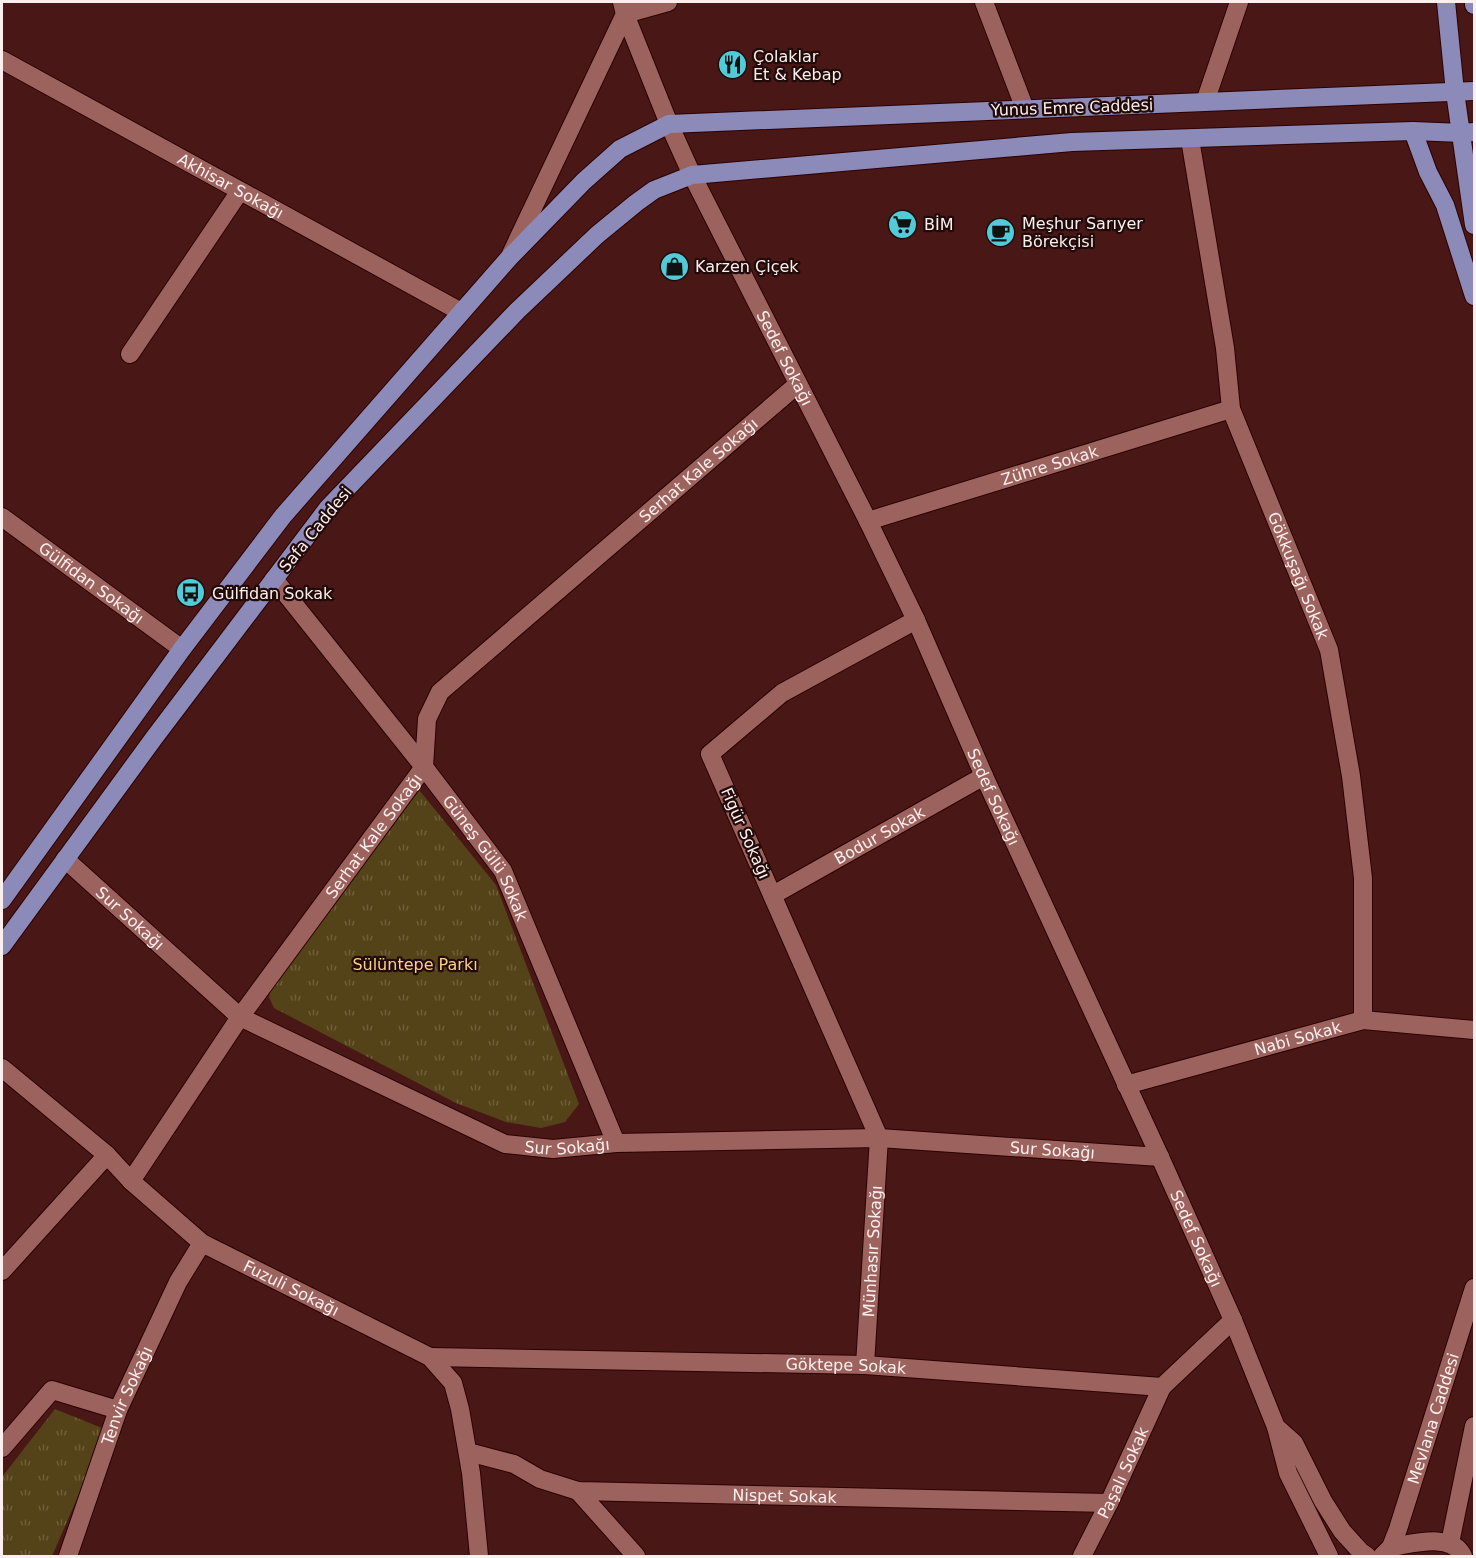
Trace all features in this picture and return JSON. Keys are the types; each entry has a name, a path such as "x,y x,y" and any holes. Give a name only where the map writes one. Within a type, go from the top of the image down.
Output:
{"main road":[{"path":"1446,2 1455,92 1468,132 1474,225"},
{"name":"Yunus Emre Caddesi","path":"669,124 1474,91"},
{"name":"Safa Caddesi","path":"2,900 182,649 283,516 509,258 584,181 620,149 669,124"},
{"path":"692,174 1072,142 1413,131 1468,132"},
{"path":"1413,131 1428,172 1445,205 1474,296"},
{"name":"Safa Caddesi","path":"2,946 328,508 517,312 597,235 654,190 692,174"}],"street":[{"path":"509,258 623,8 668,2"},
{"path":"984,2 1025,109"},
{"path":"1205,102 1239,2"},
{"name":"Sedef Sokağı","path":"623,8 669,124 692,174 916,620 984,776 1233,1320 1276,1427"},
{"name":"Akhisar Sokağı","path":"2,60 461,312"},
{"name":"Gökkuşağı Sokak","path":"1191,139 1225,348 1231,409 1329,650 1351,776 1363,878 1363,1020"},
{"path":"130,354 240,191"},
{"name":"Serhat Kale Sokağı","path":"131,1181 240,1017 424,767 427,719 440,692 798,384"},
{"name":"Zühre Sokak","path":"868,521 1231,409"},
{"name":"Gülfidan Sokağı","path":"2,517 182,649"},
{"name":"Güneş Gülü Sokak","path":"274,579 424,767 503,871 616,1143"},
{"name":"Figür Sokağı","path":"879,1138 711,754 783,693 916,620"},
{"name":"Bodur Sokak","path":"773,895 984,776"},
{"name":"Sur Sokağı","path":"65,859 240,1017 505,1144 553,1149 616,1143 879,1138 1160,1157"},
{"name":"Nabi Sokak","path":"1126,1085 1363,1020 1474,1030"},
{"name":"Fuzuli Sokağı","path":"2,1068 107,1155 131,1181 202,1243 430,1357 453,1383 460,1408 468,1452 479,1557"},
{"name":"Münhasır Sokağı","path":"865,1365 879,1138"},
{"path":"2,1271 107,1155"},
{"name":"Tenvir Sokağı","path":"68,1557 118,1410 178,1282 202,1243"},
{"name":"Mevlana Caddesi","path":"1386,1552 1412,1487 1474,1288"},
{"path":"1162,1388 1233,1320"},
{"name":"Göktepe Sokak","path":"430,1357 865,1365 1162,1388"},
{"name":"Paşalı Sokak","path":"1082,1557 1162,1388"},
{"path":"2,1448 52,1390 118,1410"},
{"path":"1386,1552 1417,1542 1462,1550 1474,1426"},
{"path":"1276,1427 1288,1473 1329,1557"},
{"path":"1276,1427 1294,1443 1323,1501 1342,1531 1367,1557"},
{"name":"Nispet Sokak","path":"468,1452 514,1464 540,1479 578,1491 1108,1503"},
{"path":"578,1491 636,1557"}],"green space":[{"name":"Sülüntepe Parkı","path":"420,791 496,885 579,1104 565,1122 541,1128 506,1122 456,1103 274,1008 269,997 272,983 411,793"},
{"path":"55,1409 107,1430 52,1556 2,1556 2,1477"}],"place":[{"name":"Çolaklar Et & Kebap","path":"732,65"},
{"name":"BİM","path":"903,224"},
{"name":"Meşhur Sarıyer Börekçisi","path":"1001,232"},
{"name":"Karzen Çiçek","path":"674,266"},
{"name":"Gülfidan Sokak","path":"191,593"}]}
